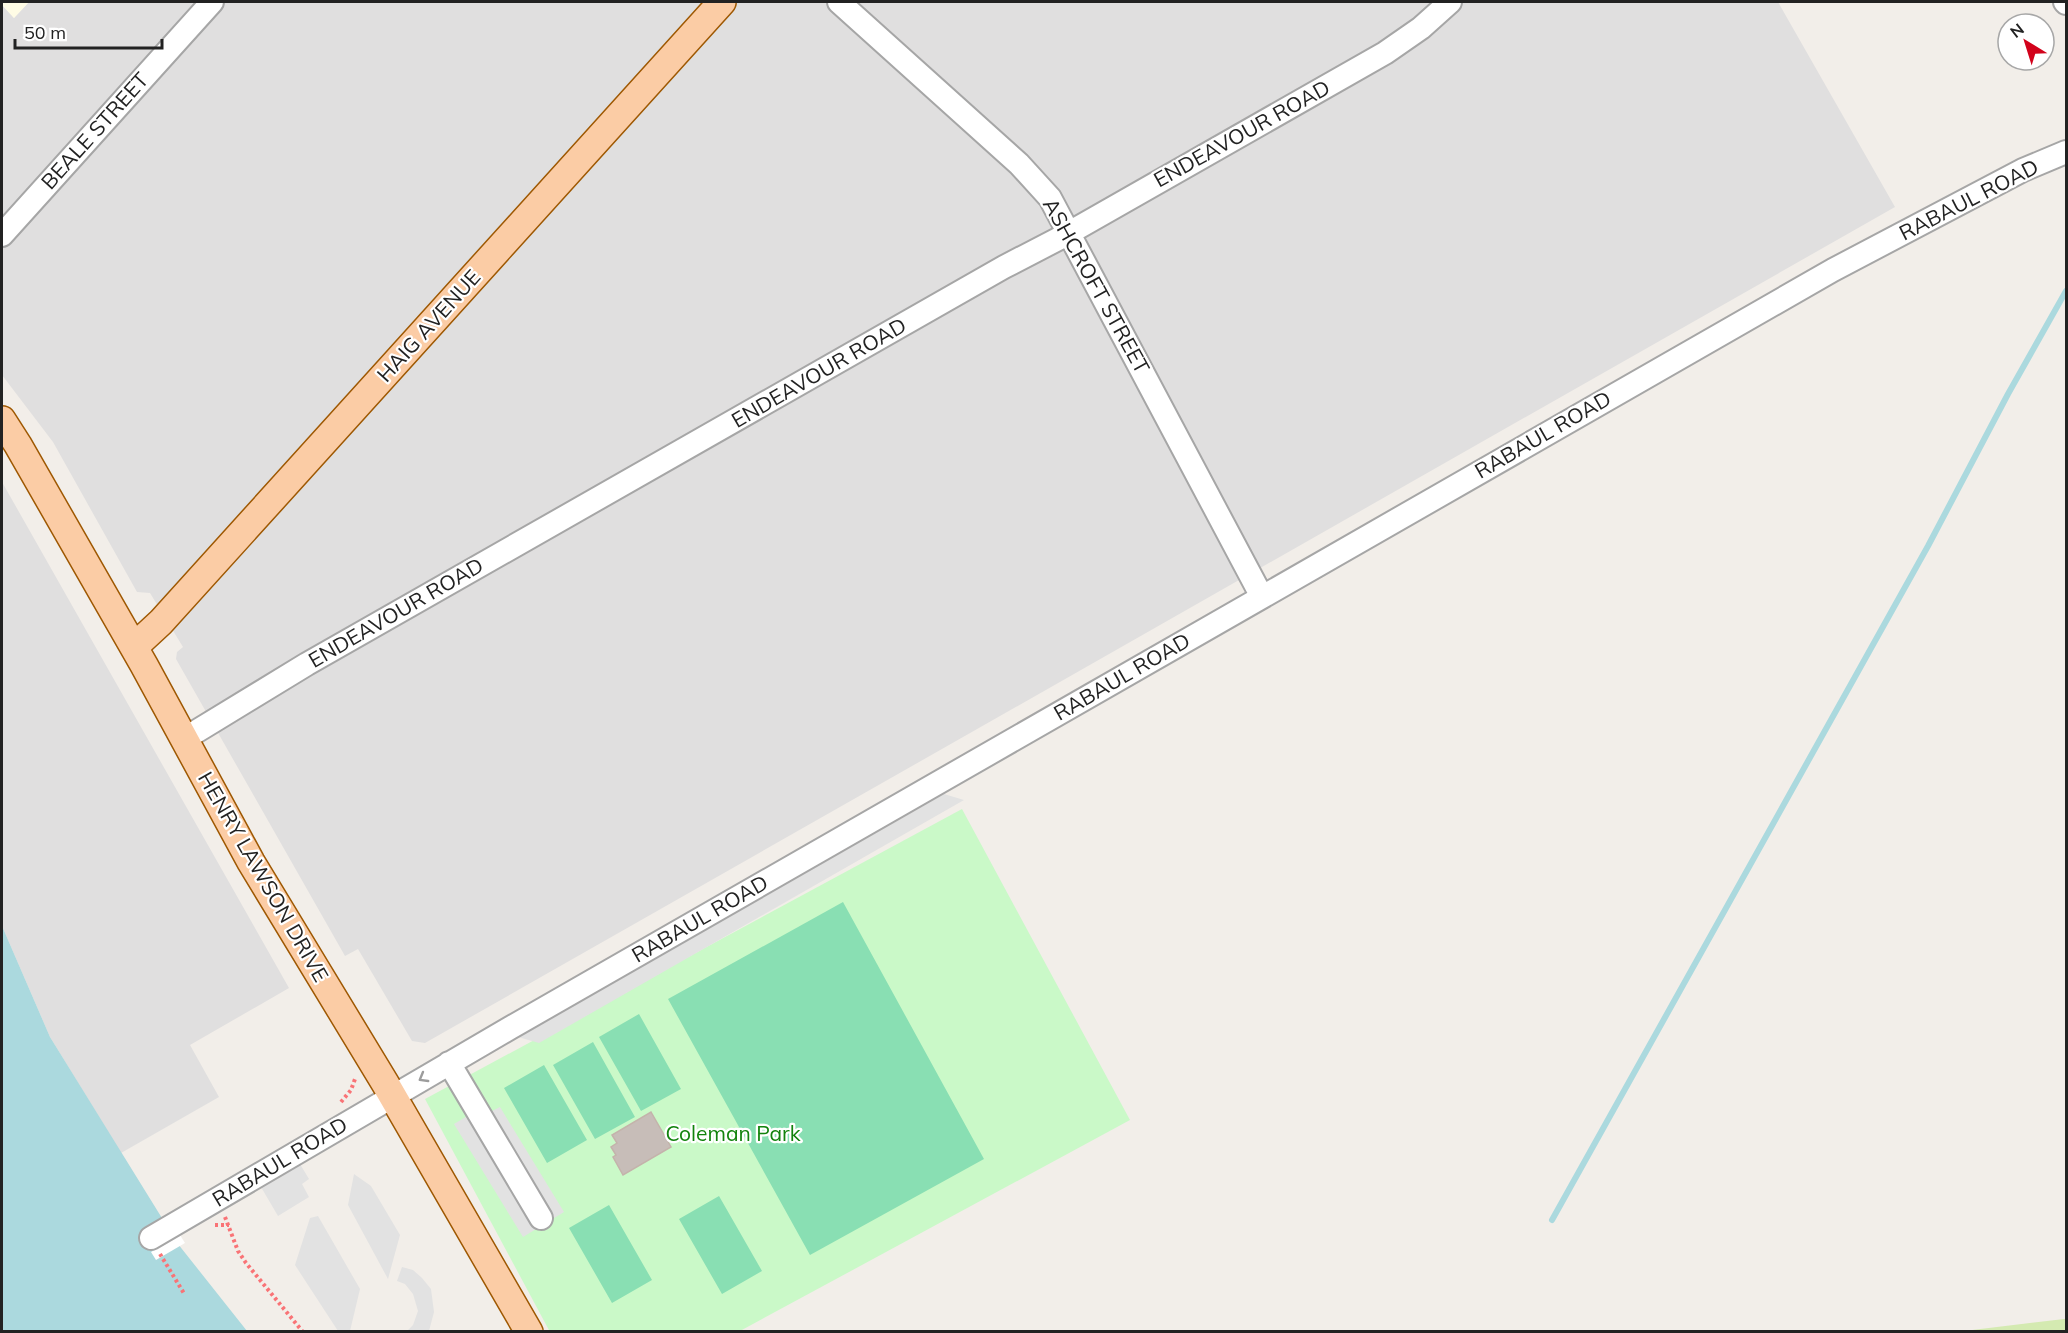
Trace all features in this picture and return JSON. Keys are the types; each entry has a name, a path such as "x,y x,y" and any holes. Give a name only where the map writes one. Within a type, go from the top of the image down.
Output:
{"main road":[{"name":"HAIG AVENUE","path":"134,647 161,622 722,2"},
{"name":"HENRY LAWSON DRIVE","path":"2,420 134,647 251,862 393,1096 530,1332"}],"street":[{"name":"BEALE STREET","path":"2,235 212,2"},
{"name":"ASHCROFT STREET","path":"839,2 1031,175 1050,198 1262,597"},
{"name":"ENDEAVOUR ROAD","path":"184,739 307,664 1385,53 1421,28 1450,2"},
{"name":"RABAUL ROAD","path":"156,1247 186,1218 449,1063 1262,597 1833,270 2023,170 2067,152"},
{"path":"449,1063 541,1218"}],"path":[{"path":"217,1200 246,1263 303,1332"},
{"path":"156,1247 184,1295"}],"shaded area":[{"path":"2,2 29,2 14,18"},
{"path":"29,2 1778,2 1895,207 425,1043 412,1041 358,949 345,956 176,659 177,652 183,647 150,593 137,592 53,442 2,375 2,5 14,18"},
{"path":"2,482 289,988 190,1045 219,1097 121,1153 50,1037 2,926"},
{"path":"944,794 964,800 539,1043 518,1037"},
{"path":"484,1106 488,1113 500,1107 564,1212 523,1237 454,1124"},
{"path":"300,1164 309,1179 302,1184 309,1197 278,1216 261,1187"},
{"path":"354,1174 371,1186 400,1235 388,1279 348,1205"},
{"path":"318,1216 360,1289 350,1331 338,1331 295,1265 310,1218"},
{"path":"402,1267 413,1270 431,1289 434,1312 429,1331 407,1331 413,1325 418,1311 413,1294 405,1284 397,1281"}],"green space":[{"name":"Coleman Park","path":"962,809 1130,1120 740,1331 550,1332 425,1099"},
{"path":"843,902 984,1159 810,1255 668,999"},
{"path":"639,1014 681,1089 641,1111 599,1037"},
{"path":"593,1042 635,1117 595,1139 553,1065"},
{"path":"544,1065 587,1140 547,1163 504,1088"},
{"path":"719,1196 762,1271 722,1294 679,1219"},
{"path":"609,1205 652,1280 612,1303 569,1228"},
{"path":"2064,1319 2066,1319 2066,1331 1964,1331"}],"water":[{"path":"2,926 50,1037 178,1244 247,1331 2,1331"}],"pier":[{"path":"180,1235 185,1243 156,1260 151,1252"}],"building":[{"path":"651,1112 671,1147 623,1175 613,1157 616,1155 611,1147 617,1143 612,1135"}],"waterway":[{"path":"1552,1220 1928,546 2008,394 2066,291"}]}
